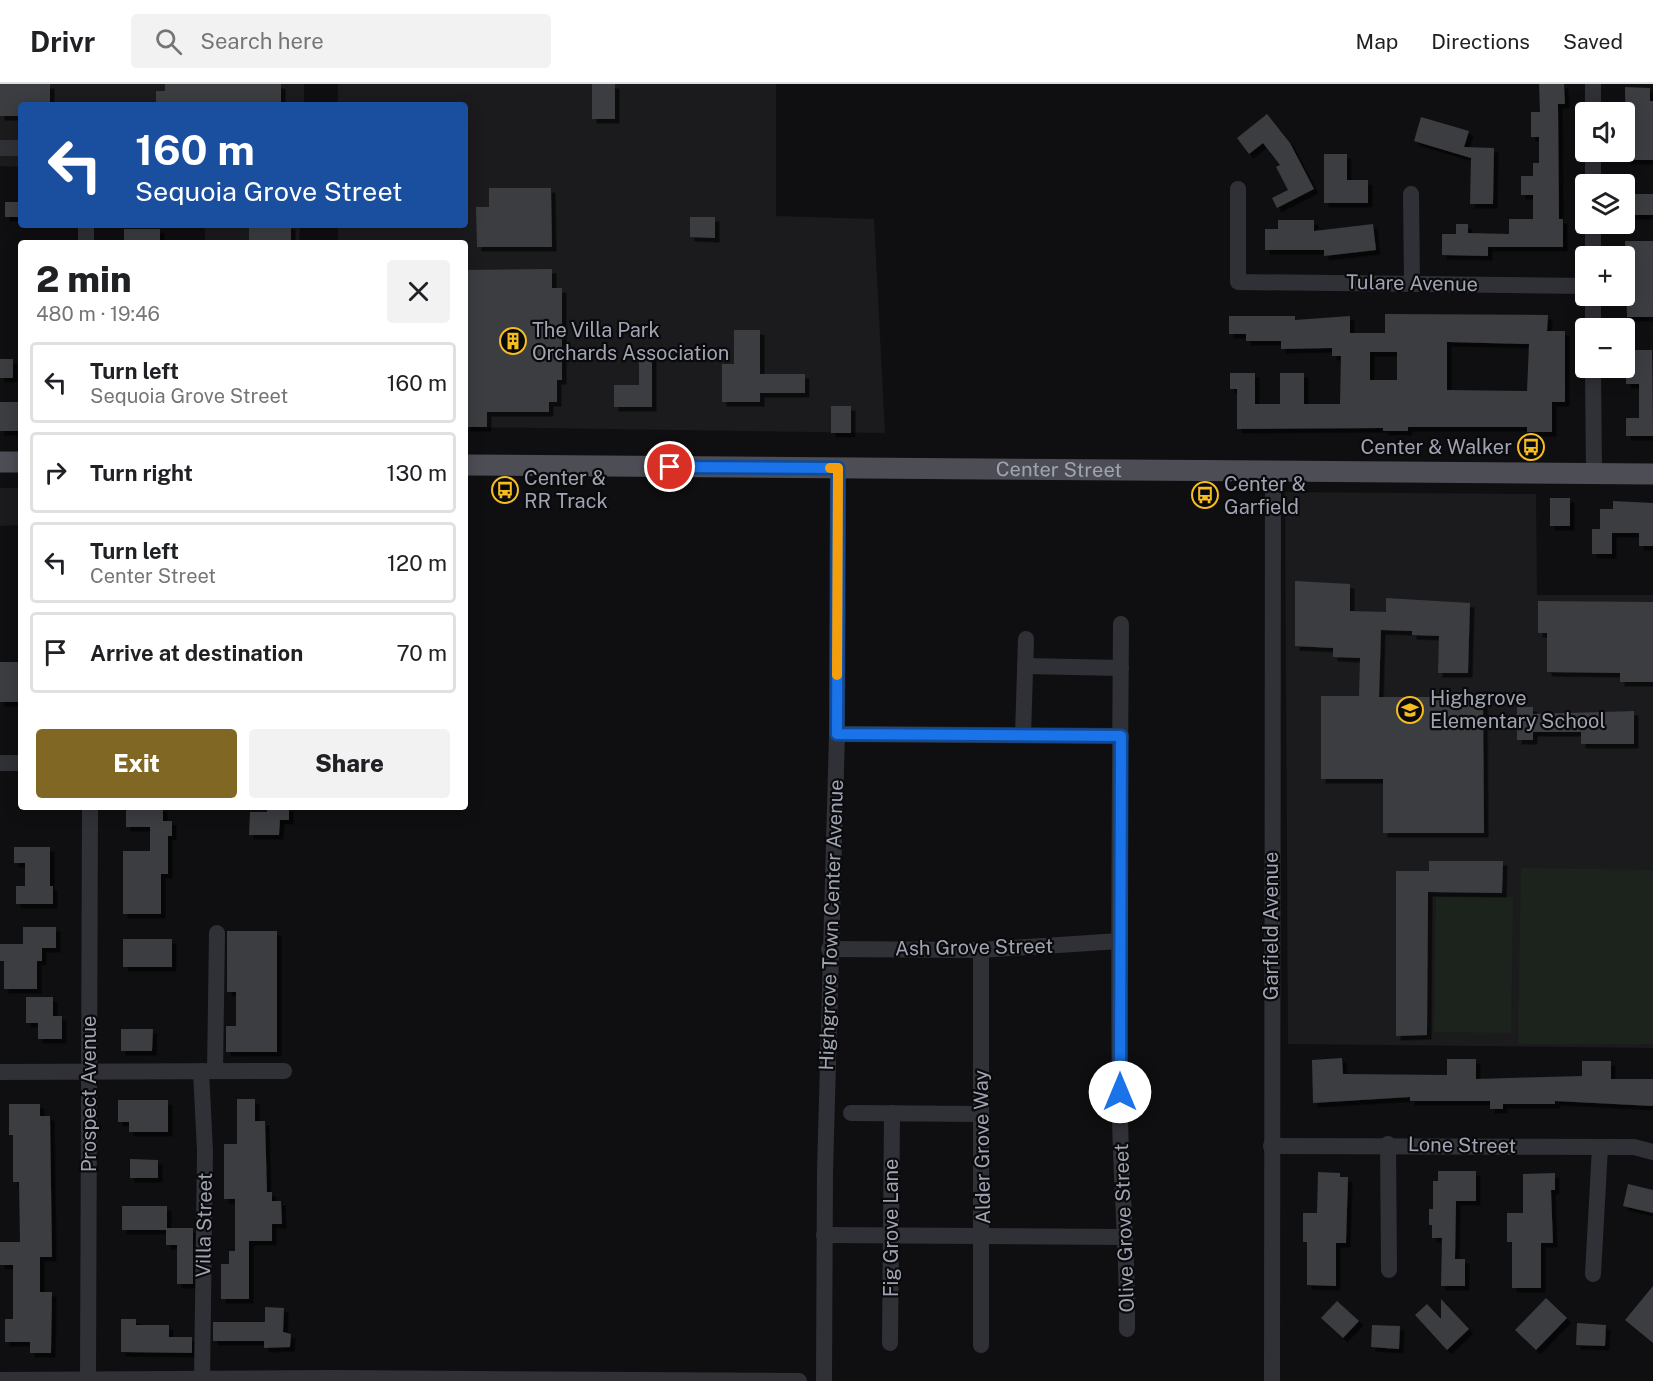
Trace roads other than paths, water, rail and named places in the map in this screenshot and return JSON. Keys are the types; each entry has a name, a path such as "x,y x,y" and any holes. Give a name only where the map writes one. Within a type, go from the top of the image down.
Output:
{"main road":[{"path":"0,462 18,462"},
{"name":"Center Street","path":"468,465 1653,474"}],"street":[{"path":"1593,84 1593,102"},
{"path":"0,148 18,148"},
{"name":"Tulare Avenue","path":"1238,189 1238,282 1575,286"},
{"path":"1411,194 1412,283"},
{"path":"1593,378 1594,473"},
{"name":"Highgrove Town Center Avenue","path":"824,1381 829,949 837,734 838,468"},
{"name":"Garfield Avenue","path":"1272,1381 1273,472"},
{"name":"Olive Grove Street","path":"1121,624 1119,942 1124,1237 1128,1259 1127,1329"},
{"path":"1023,735 1026,639"},
{"path":"1025,666 1121,668"},
{"path":"837,734 1121,736"},
{"path":"0,763 18,763"},
{"name":"Prospect Avenue","path":"88,1381 90,810"},
{"name":"Villa Street","path":"202,1380 205,1151 217,933"},
{"name":"Ash Grove Street","path":"829,949 981,950 1119,942"},
{"name":"Alder Grove Way","path":"981,950 983,1235 981,1345"},
{"path":"0,1072 284,1071"},
{"path":"851,1113 981,1114"},
{"name":"Fig Grove Lane","path":"890,1343 892,1113"},
{"path":"1388,1144 1389,1270"},
{"name":"Lone Street","path":"1271,1146 1388,1144 1634,1146 1653,1152"},
{"path":"1593,1274 1600,1147"},
{"path":"824,1235 1124,1237"},
{"path":"0,1380 800,1381"}],"place":[{"name":"The Villa Park Orchards Association","path":"513,341"},
{"name":"Center & Walker","path":"1531,447"},
{"name":"Center & RR Track","path":"505,490"},
{"name":"Center & Garfield","path":"1205,495"},
{"name":"Highgrove Elementary School","path":"1410,710"}]}
